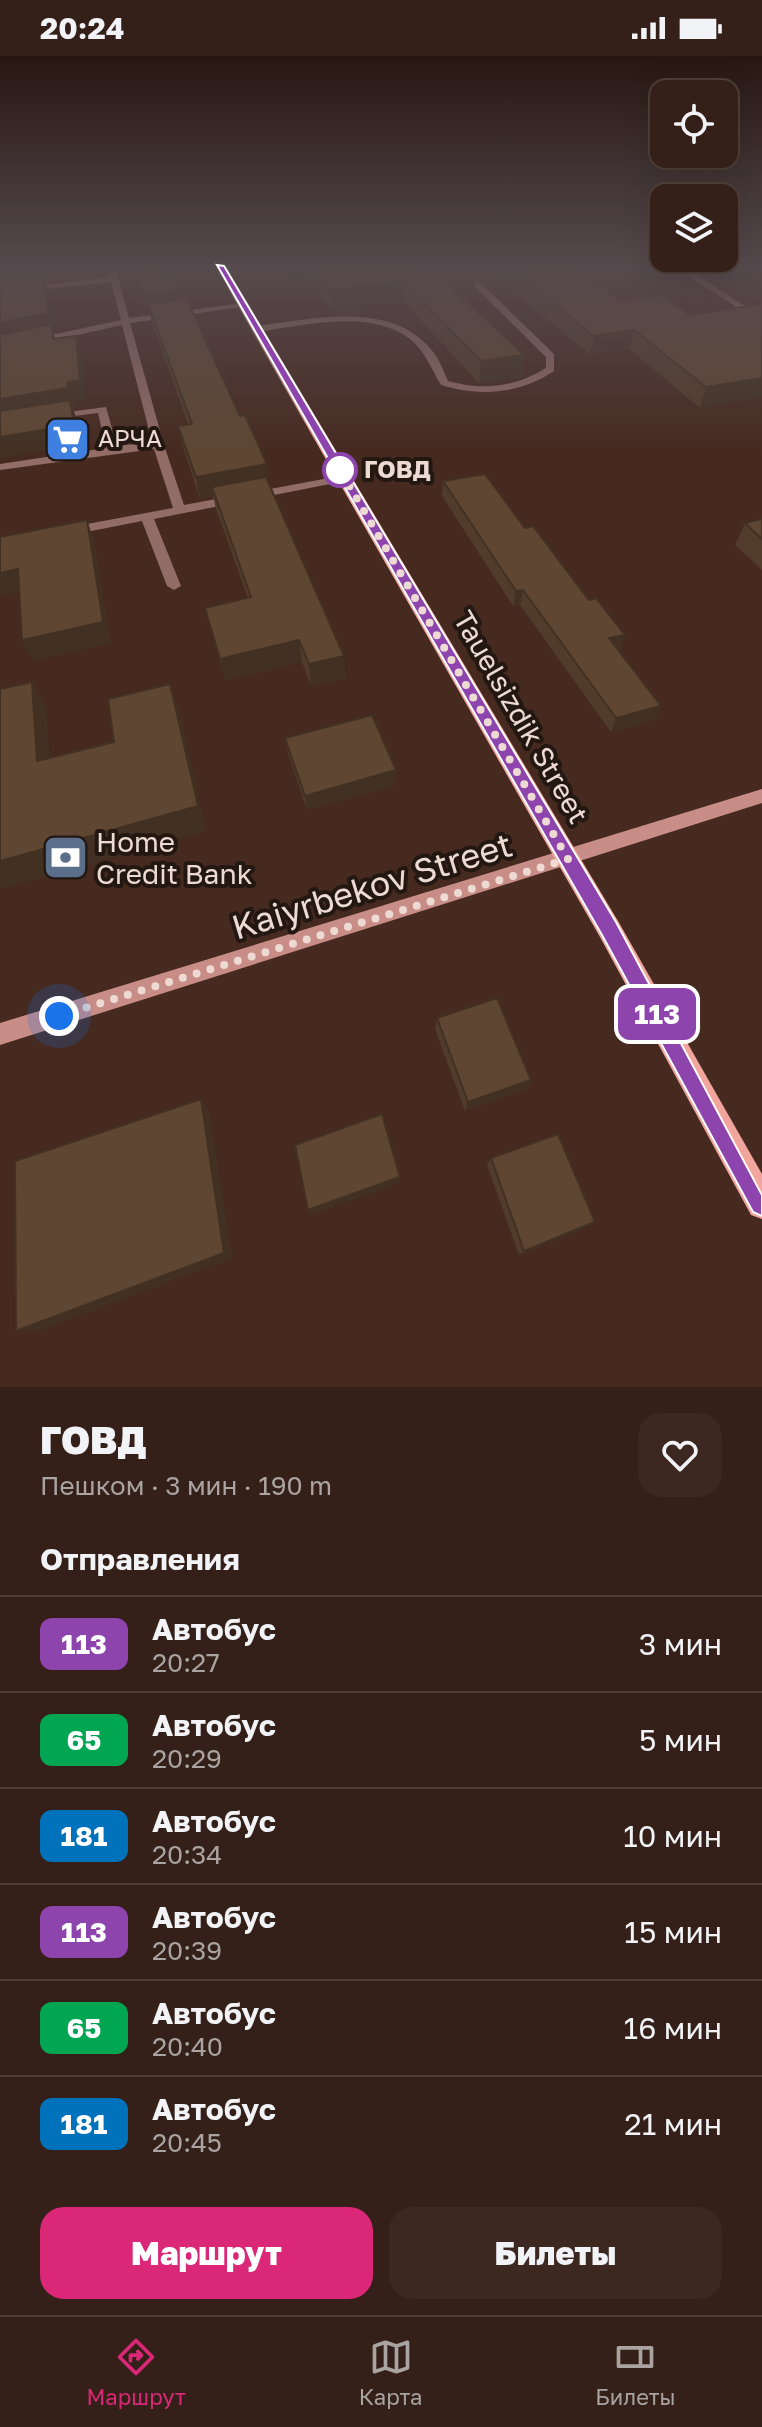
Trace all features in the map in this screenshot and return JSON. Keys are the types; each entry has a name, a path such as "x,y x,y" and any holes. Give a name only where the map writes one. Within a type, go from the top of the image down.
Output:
{"main road":[{"name":"Tauelsіzdіk Street","path":"257,329 568,859 762,1204"},
{"name":"Kaiyrbekov Street","path":"0,1034 762,796"}],"lane":[{"path":"0,349 95,328"},
{"path":"129,328 158,445 180,511"},
{"path":"257,329 266,328"},
{"path":"399,328 414,334 444,383 479,392 533,382 551,369 551,356 522,328"},
{"path":"44,418 102,409 112,450"},
{"path":"0,467 158,445"},
{"path":"59,533 345,478"},
{"path":"147,517 174,586"}],"building":[{"path":"32,328 52,328 53,339 76,336 80,381 68,382 68,388 0,399 0,335"},
{"path":"157,328 200,328 240,416 245,415 267,464 196,477 178,426 192,424"},
{"path":"449,328 495,328 524,355 481,361"},
{"path":"584,328 762,328 762,378 706,387 634,330 594,336"},
{"path":"70,400 74,425 0,437 0,411"},
{"path":"485,474 525,528 533,526 589,600 596,598 625,635 609,638 661,706 616,718 523,590 516,591 443,481"},
{"path":"266,477 344,656 309,664 299,640 220,659 205,608 251,597 212,487"},
{"path":"762,519 762,539 745,523"},
{"path":"87,520 103,622 22,640 18,569 0,573 0,537"},
{"path":"32,682 37,761 114,742 108,699 170,684 198,806 0,861 0,689"},
{"path":"372,715 396,770 305,796 285,738"},
{"path":"497,998 531,1080 468,1102 437,1018"},
{"path":"201,1099 224,1253 16,1331 15,1161"},
{"path":"382,1114 400,1177 308,1210 295,1145"},
{"path":"558,1134 595,1222 524,1251 491,1158"}],"bus line":[{"name":"113","path":"256,328 609,929 762,1204"}],"place":[{"name":"АРЧА","path":"67,439"},
{"name":"ГОВД","path":"340,470"},
{"name":"Home Credit Bank","path":"65,858"}],"route":[{"path":"59,1016 568,859 340,470"}]}
